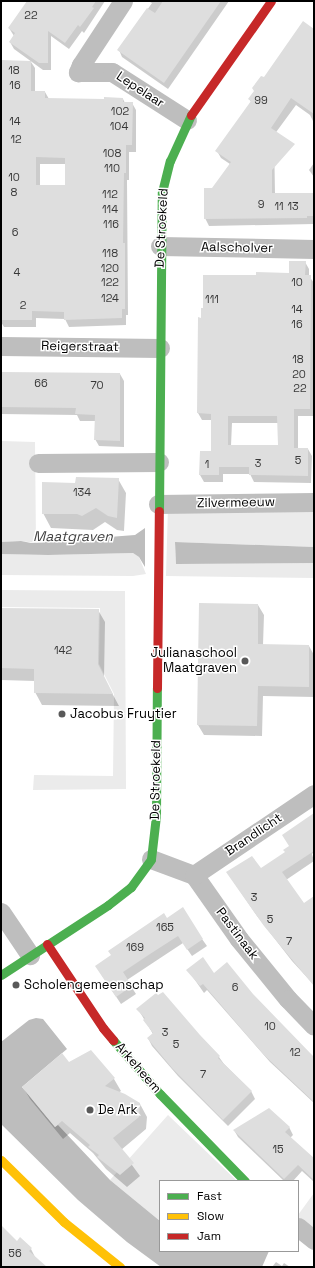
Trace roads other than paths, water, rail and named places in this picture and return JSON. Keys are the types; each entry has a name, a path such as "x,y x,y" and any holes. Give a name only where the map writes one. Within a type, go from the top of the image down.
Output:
{"street":[{"name":"Lepelaar","path":"123,1 81,65 78,72 112,72 187,120"},
{"name":"De Stroekeld","path":"1,974 108,905 131,887 151,859 156,816 160,246 162,192 170,161 187,120 271,1"},
{"name":"Aalscholver","path":"160,246 314,249"},
{"name":"Reigerstraat","path":"1,346 160,348"},
{"path":"38,463 159,462"},
{"name":"Zilvermeeuw","path":"158,504 314,502"},
{"name":"Brandlicht","path":"194,875 314,794"},
{"path":"151,859 194,875"},
{"name":"Pastinaak","path":"194,875 239,939 288,999 314,1026"},
{"path":"1,912 30,955"},
{"name":"Arkeheem","path":"46,944 103,1028 160,1094 244,1180"},
{"path":"1,1160 64,1222 120,1267"},
{"path":"299,1228 314,1240"}],"place":[{"name":"Julianaschool Maatgraven","path":"245,661"},
{"name":"Jacobus Fruytier","path":"62,714"},
{"name":"Scholengemeenschap","path":"16,985"},
{"name":"De Ark","path":"90,1110"}],"water label":[{"name":"Maatgraven","path":"73,536"}]}
